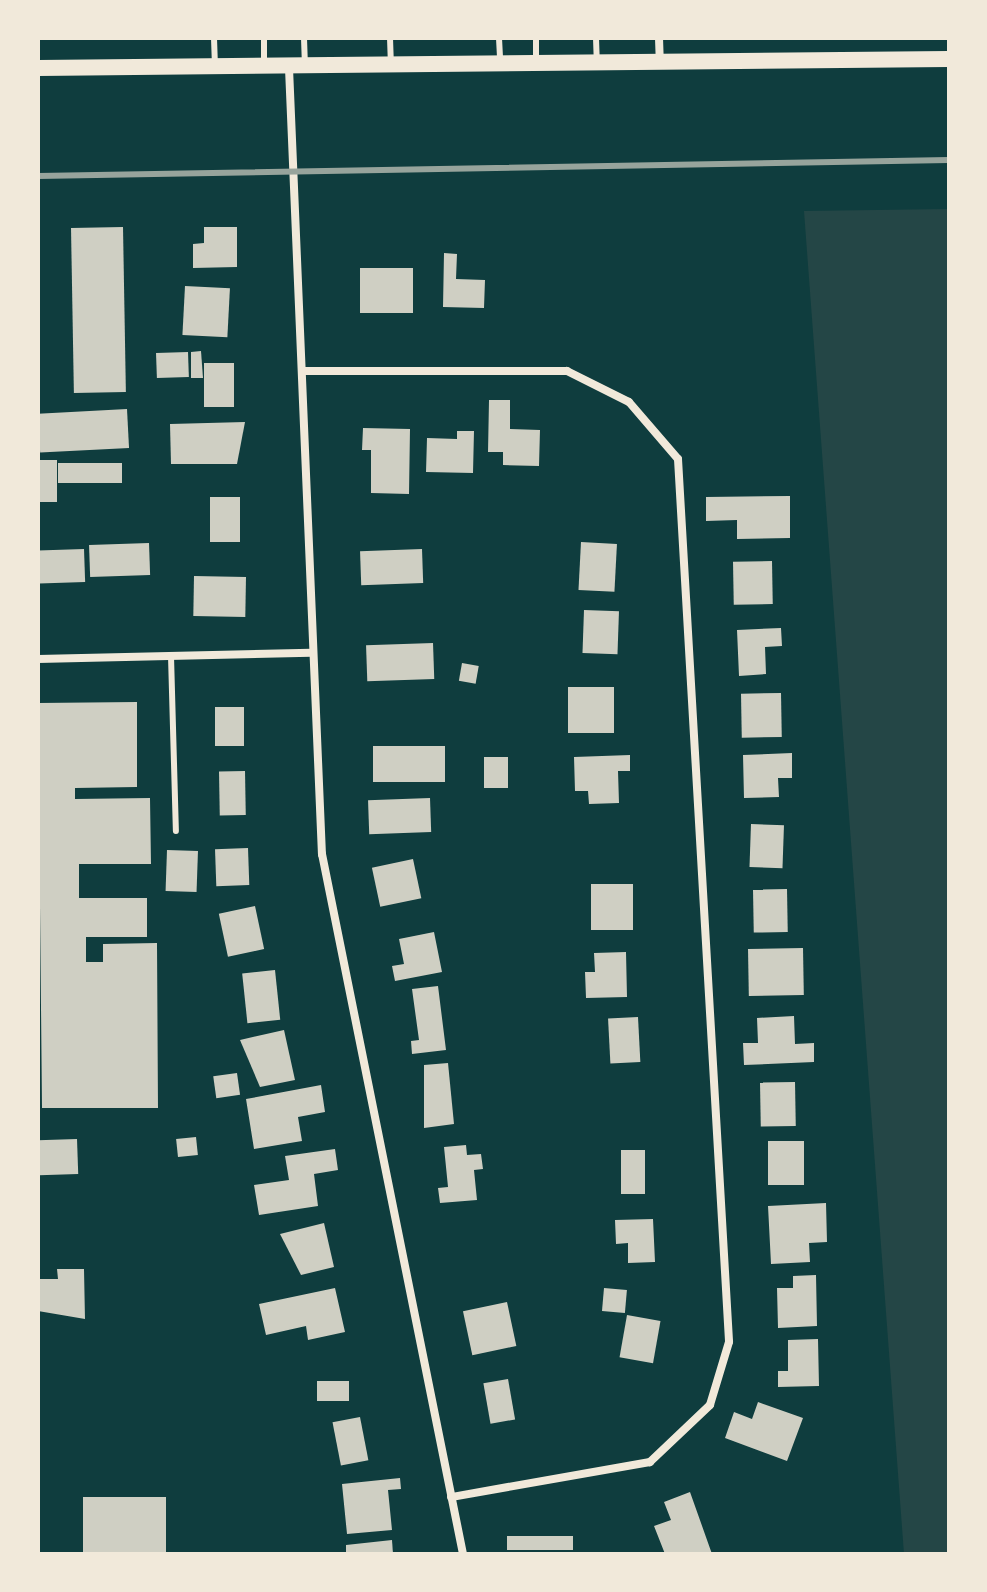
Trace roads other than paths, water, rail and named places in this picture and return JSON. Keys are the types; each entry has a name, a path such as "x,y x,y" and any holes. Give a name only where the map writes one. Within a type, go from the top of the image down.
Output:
{"main road":[{"path":"38,68 501,68 949,59"}],"street":[{"path":"659,38 660,63"},
{"path":"297,68 302,371 311,653 322,854 463,1554"},
{"path":"302,371 567,371 629,402 678,459 729,1342 710,1405 650,1462 451,1497"},
{"path":"38,659 311,653"}],"lane":[{"path":"214,38 215,68"},
{"path":"264,38 264,68"},
{"path":"297,68 304,38"},
{"path":"390,38 391,68"},
{"path":"499,38 501,68"},
{"path":"536,38 537,67"},
{"path":"596,38 597,65"},
{"path":"171,656 176,831"}],"railway":[{"path":"38,176 949,160"}]}
